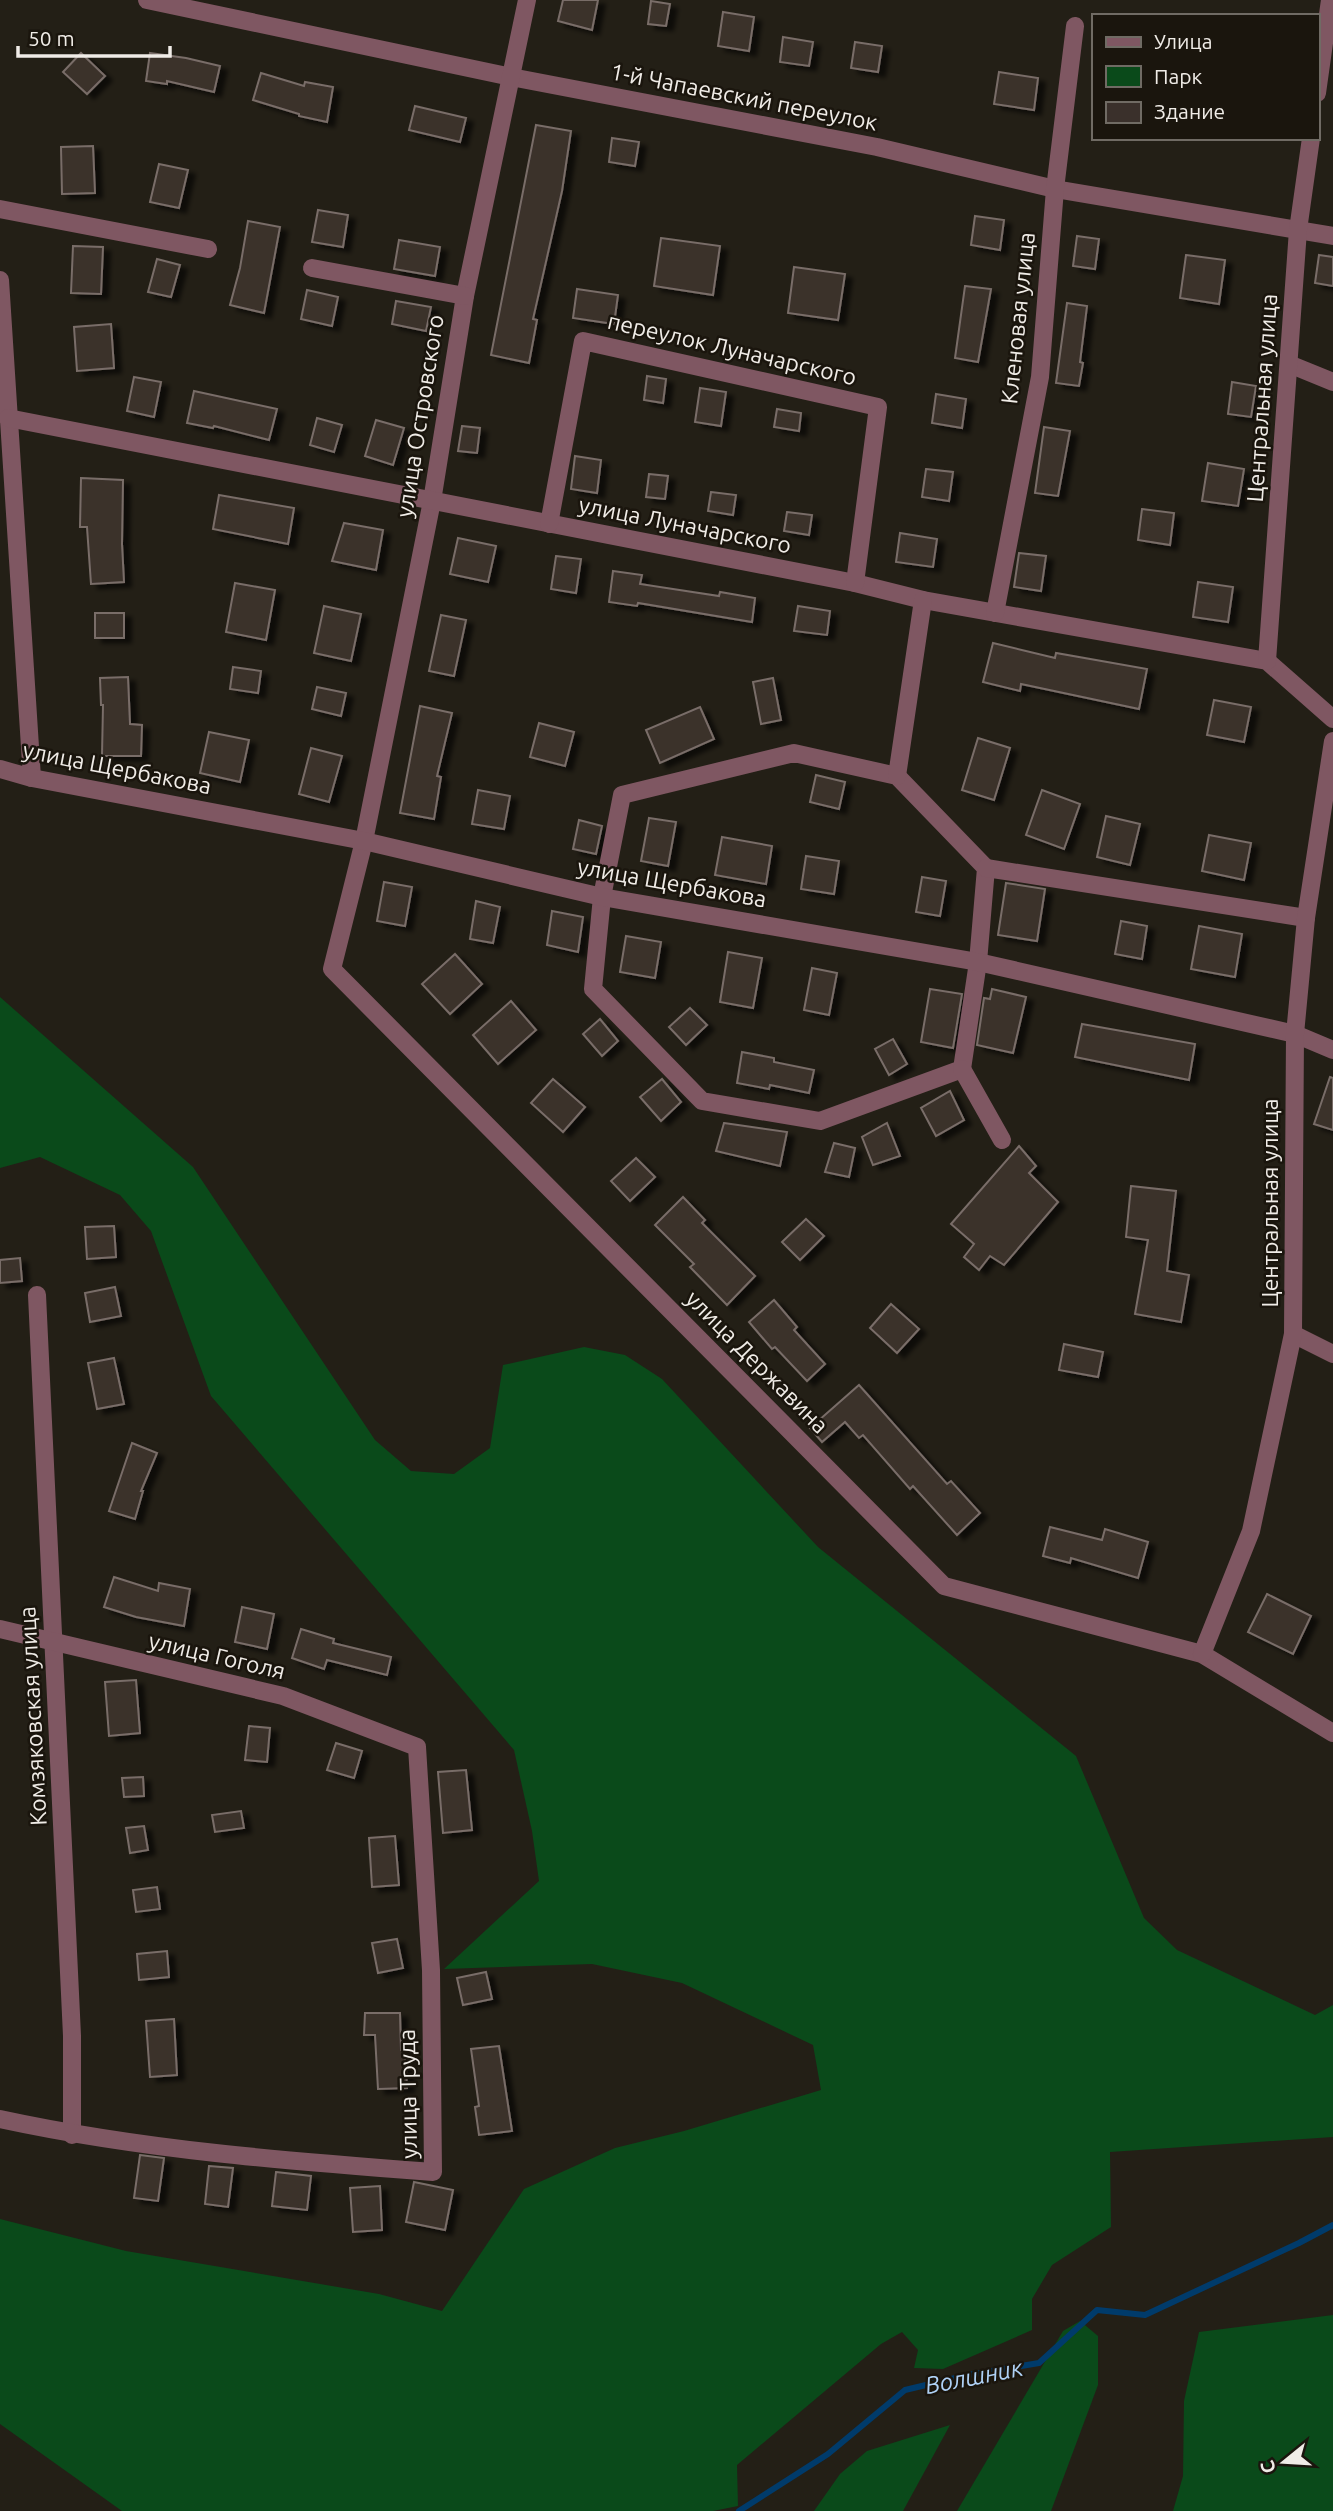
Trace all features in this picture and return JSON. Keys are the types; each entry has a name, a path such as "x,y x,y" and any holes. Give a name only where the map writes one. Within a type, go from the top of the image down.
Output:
{"street":[{"name":"1-й Чапаевский переулок","path":"147,0 511,77 877,147 1055,189 1333,236"},
{"name":"улица Островского","path":"364,841 432,500 464,296 527,0"},
{"path":"1319,79 1330,0"},
{"name":"Кленовая улица","path":"995,613 1040,377 1055,189 1074,26"},
{"name":"Центральная улица","path":"1267,662 1298,230 1311,140"},
{"path":"0,209 208,248"},
{"path":"313,268 464,296"},
{"path":"0,279 32,778"},
{"name":"переулок Луначарского","path":"550,524 583,341 878,407 855,583"},
{"path":"1289,364 1333,382"},
{"name":"улица Луначарского","path":"8,418 855,583 923,600 1267,662"},
{"path":"897,776 923,600"},
{"path":"1267,662 1333,719"},
{"name":"Центральная улица","path":"1202,1654 1251,1531 1293,1334 1295,1034 1306,918 1333,741"},
{"path":"962,1069 820,1121 702,1101 593,989 602,897 622,796 794,753 897,776 986,868 1306,918"},
{"name":"улица Щербакова","path":"0,769 32,778 364,841 602,897 978,962 1295,1034 1333,1050"},
{"name":"улица Державина","path":"364,841 332,969 944,1586 1202,1654 1333,1732"},
{"path":"986,868 978,962 962,1069 1002,1140"},
{"name":"Комзяковская улица","path":"37,1295 72,2036 72,2135"},
{"path":"1293,1334 1333,1354"},
{"name":"улица Гоголя","path":"0,1629 54,1644 284,1696 418,1747"},
{"name":"улица Труда","path":"0,2119 72,2135 249,2158 433,2172 431,1970 418,1747"}],"green space":[{"path":"0,997 193,1167 375,1440 411,1471 454,1474 490,1448 503,1365 584,1347 625,1355 662,1379 818,1547 1076,1756 1144,1918 1177,1950 1315,2015 1333,2005 1333,2137 1110,2152 1111,2227 1052,2265 1032,2299 1032,2330 943,2369 914,2368 918,2350 902,2332 881,2344 737,2465 738,2506 713,2511 122,2511 0,2424 0,2219 126,2251 379,2294 442,2311 524,2189 615,2148 684,2131 821,2090 813,2045 682,1983 592,1964 444,1969 539,1881 532,1831 514,1750 211,1396 151,1231 120,1195 40,1157 0,1168"},
{"path":"1333,2315 1333,2511 1173,2511 1183,2476 1184,2401 1199,2332"},
{"path":"1080,2321 1098,2336 1098,2385 1051,2511 957,2511 1063,2331"},
{"path":"950,2425 903,2511 814,2511 840,2474 867,2451"}],"building":[{"path":"563,0 598,0 592,30 558,21"},
{"path":"651,1 670,4 666,26 648,24"},
{"path":"723,12 754,17 749,51 718,46"},
{"path":"783,37 813,42 809,66 780,62"},
{"path":"855,42 882,46 878,72 851,68"},
{"path":"81,53 105,76 87,94 63,72"},
{"path":"150,53 220,66 214,92 167,81 167,84 146,81"},
{"path":"999,72 1038,78 1034,110 994,104"},
{"path":"261,73 304,86 305,82 333,87 327,122 299,116 253,100"},
{"path":"415,106 466,118 460,142 409,130"},
{"path":"536,125 571,131 562,191 533,319 537,320 529,363 491,355"},
{"path":"612,138 639,142 635,166 609,162"},
{"path":"93,146 95,193 62,194 61,147"},
{"path":"159,164 188,170 179,208 150,202"},
{"path":"318,210 348,215 343,247 312,242"},
{"path":"975,216 1004,220 1000,250 971,245"},
{"path":"248,221 280,227 264,313 230,305"},
{"path":"1077,236 1099,239 1095,269 1073,266"},
{"path":"661,238 720,246 713,295 654,286"},
{"path":"399,240 440,247 435,276 394,269"},
{"path":"73,246 103,247 101,294 71,293"},
{"path":"1186,255 1225,260 1219,304 1180,298"},
{"path":"1319,255 1333,257 1333,286 1315,283"},
{"path":"157,259 180,265 171,297 148,292"},
{"path":"794,267 845,274 838,320 788,313"},
{"path":"965,286 991,289 978,362 955,358"},
{"path":"577,289 618,295 614,324 573,318"},
{"path":"307,290 338,297 332,326 301,319"},
{"path":"396,301 431,307 426,331 392,324"},
{"path":"1067,303 1087,306 1079,386 1056,383"},
{"path":"111,324 114,368 77,371 74,327"},
{"path":"647,376 666,379 663,403 644,400"},
{"path":"134,377 161,382 154,417 127,411"},
{"path":"1232,382 1256,386 1251,417 1228,414"},
{"path":"700,388 726,392 721,426 695,422"},
{"path":"194,391 277,409 269,440 214,426 187,423"},
{"path":"936,394 966,399 962,428 932,423"},
{"path":"777,409 801,413 799,431 774,427"},
{"path":"317,418 342,425 334,452 310,445"},
{"path":"376,420 404,428 393,465 365,456"},
{"path":"462,426 480,428 477,453 458,451"},
{"path":"1044,427 1070,431 1058,496 1035,493"},
{"path":"575,456 601,460 597,493 571,489"},
{"path":"1208,463 1244,469 1238,506 1202,501"},
{"path":"926,469 953,472 949,501 922,497"},
{"path":"649,474 668,476 665,499 646,497"},
{"path":"81,478 123,480 124,582 91,584 87,527 80,527"},
{"path":"711,492 736,495 733,515 708,511"},
{"path":"219,495 294,508 288,544 213,529"},
{"path":"1142,509 1174,513 1170,545 1138,540"},
{"path":"787,512 812,515 809,535 784,531"},
{"path":"344,523 383,530 376,570 332,561"},
{"path":"900,533 937,539 933,567 896,562"},
{"path":"458,538 496,546 488,582 450,574"},
{"path":"1019,553 1046,556 1041,591 1014,587"},
{"path":"556,556 581,559 576,593 551,589"},
{"path":"613,571 642,575 640,584 719,596 720,592 755,598 752,622 638,603 637,606 609,602"},
{"path":"1198,582 1233,587 1228,622 1193,617"},
{"path":"235,583 275,590 266,640 226,632"},
{"path":"324,606 361,614 351,661 314,653"},
{"path":"798,606 830,611 827,635 794,631"},
{"path":"95,613 124,613 124,638 95,638"},
{"path":"441,615 466,620 454,676 429,671"},
{"path":"993,643 1055,658 1056,653 1147,669 1139,709 1021,684 1020,691 983,682"},
{"path":"233,667 261,671 258,693 230,689"},
{"path":"128,677 130,724 142,725 141,756 102,756 103,705 100,678"},
{"path":"773,678 781,720 761,724 753,682"},
{"path":"317,687 346,693 341,716 312,709"},
{"path":"1214,700 1251,707 1244,742 1207,735"},
{"path":"420,706 452,713 437,776 441,777 434,819 400,813"},
{"path":"700,707 714,739 660,763 646,730"},
{"path":"539,723 574,732 565,766 530,757"},
{"path":"209,732 249,740 240,782 200,773"},
{"path":"978,738 1010,748 994,800 962,790"},
{"path":"311,748 342,756 329,802 299,794"},
{"path":"816,775 845,782 839,809 810,802"},
{"path":"478,790 510,796 504,829 472,824"},
{"path":"1042,790 1080,804 1064,849 1026,835"},
{"path":"1106,816 1140,824 1130,865 1097,857"},
{"path":"649,818 676,822 668,866 641,861"},
{"path":"579,820 602,826 596,854 573,849"},
{"path":"1209,835 1251,843 1244,880 1202,871"},
{"path":"722,837 772,846 766,884 715,875"},
{"path":"806,856 839,861 834,894 801,889"},
{"path":"922,877 946,881 940,916 916,912"},
{"path":"384,882 412,887 405,926 377,921"},
{"path":"1006,883 1045,889 1037,941 998,935"},
{"path":"476,901 500,907 493,943 470,939"},
{"path":"552,911 583,917 578,952 547,945"},
{"path":"1121,921 1147,926 1142,959 1115,954"},
{"path":"1199,926 1242,934 1235,977 1191,969"},
{"path":"626,936 661,942 655,978 620,972"},
{"path":"728,952 762,958 753,1008 720,1002"},
{"path":"455,954 482,984 450,1014 422,984"},
{"path":"812,968 837,973 829,1015 804,1010"},
{"path":"930,989 962,994 953,1048 921,1042"},
{"path":"992,989 1026,997 1013,1053 977,1045 984,998 990,999"},
{"path":"511,1001 536,1030 498,1064 473,1035"},
{"path":"690,1008 707,1025 686,1045 669,1027"},
{"path":"600,1019 618,1041 602,1056 583,1034"},
{"path":"1082,1024 1195,1044 1189,1080 1075,1057"},
{"path":"893,1039 907,1064 889,1075 875,1049"},
{"path":"742,1052 814,1070 809,1093 770,1085 769,1089 737,1083"},
{"path":"1330,1077 1333,1078 1333,1130 1314,1124"},
{"path":"553,1079 585,1107 563,1132 531,1103"},
{"path":"662,1079 681,1102 661,1121 640,1097"},
{"path":"950,1091 964,1120 936,1136 921,1108"},
{"path":"724,1123 787,1132 780,1166 716,1151"},
{"path":"887,1123 900,1156 873,1165 862,1137"},
{"path":"834,1143 855,1148 849,1177 825,1172"},
{"path":"1019,1146 1036,1166 1029,1173 1058,1202 1004,1265 990,1256 979,1270 964,1257 974,1244 951,1224"},
{"path":"636,1158 655,1177 630,1201 611,1181"},
{"path":"1131,1186 1176,1191 1167,1271 1189,1275 1181,1322 1135,1314 1148,1240 1126,1237"},
{"path":"683,1197 705,1220 702,1223 755,1276 727,1305 690,1267 694,1264 655,1225"},
{"path":"806,1219 824,1236 800,1260 782,1242"},
{"path":"114,1226 116,1257 87,1259 85,1227"},
{"path":"20,1258 22,1281 0,1283 0,1260"},
{"path":"115,1287 121,1316 90,1322 85,1293"},
{"path":"774,1300 797,1327 794,1330 825,1364 807,1381 775,1347 772,1349 749,1322"},
{"path":"891,1304 919,1329 897,1353 870,1328"},
{"path":"1064,1344 1103,1352 1098,1377 1059,1370"},
{"path":"114,1358 124,1404 97,1409 88,1363"},
{"path":"859,1385 947,1484 951,1481 980,1513 957,1535 913,1486 910,1489 863,1435 859,1438 845,1422 822,1442 810,1428"},
{"path":"132,1443 157,1453 141,1491 135,1519 109,1511"},
{"path":"1050,1527 1102,1540 1105,1529 1148,1542 1138,1578 1071,1558 1070,1563 1043,1556"},
{"path":"114,1577 158,1591 159,1583 190,1589 184,1626 136,1617 104,1607"},
{"path":"1267,1594 1311,1616 1293,1654 1248,1632"},
{"path":"242,1607 274,1614 267,1649 235,1642"},
{"path":"301,1629 334,1639 333,1643 391,1657 387,1675 327,1660 324,1669 292,1658"},
{"path":"136,1680 140,1733 109,1736 105,1682"},
{"path":"249,1726 270,1728 267,1762 245,1760"},
{"path":"336,1743 362,1751 354,1778 327,1770"},
{"path":"466,1770 472,1830 443,1833 438,1772"},
{"path":"143,1777 144,1796 124,1797 122,1778"},
{"path":"241,1811 244,1828 215,1832 212,1815"},
{"path":"144,1826 148,1850 130,1853 126,1828"},
{"path":"395,1836 399,1885 372,1887 369,1838"},
{"path":"157,1887 160,1909 136,1912 133,1890"},
{"path":"397,1939 403,1968 378,1973 372,1943"},
{"path":"167,1951 169,1977 139,1980 137,1954"},
{"path":"486,1972 492,1999 463,2005 457,1978"},
{"path":"365,2013 400,2013 401,2050 405,2050 407,2088 378,2089 375,2035 364,2035"},
{"path":"174,2019 177,2075 150,2077 146,2021"},
{"path":"499,2046 512,2131 479,2135 475,2107 479,2106 471,2049"},
{"path":"140,2155 164,2158 158,2201 134,2198"},
{"path":"209,2166 233,2168 228,2207 205,2204"},
{"path":"276,2172 311,2176 307,2210 272,2206"},
{"path":"414,2182 453,2190 445,2230 406,2222"},
{"path":"380,2186 382,2230 353,2232 350,2188"}],"waterway":[{"name":"Волшник","path":"739,2511 828,2454 905,2390 968,2375 1039,2363 1097,2310 1145,2315 1333,2225"}]}
